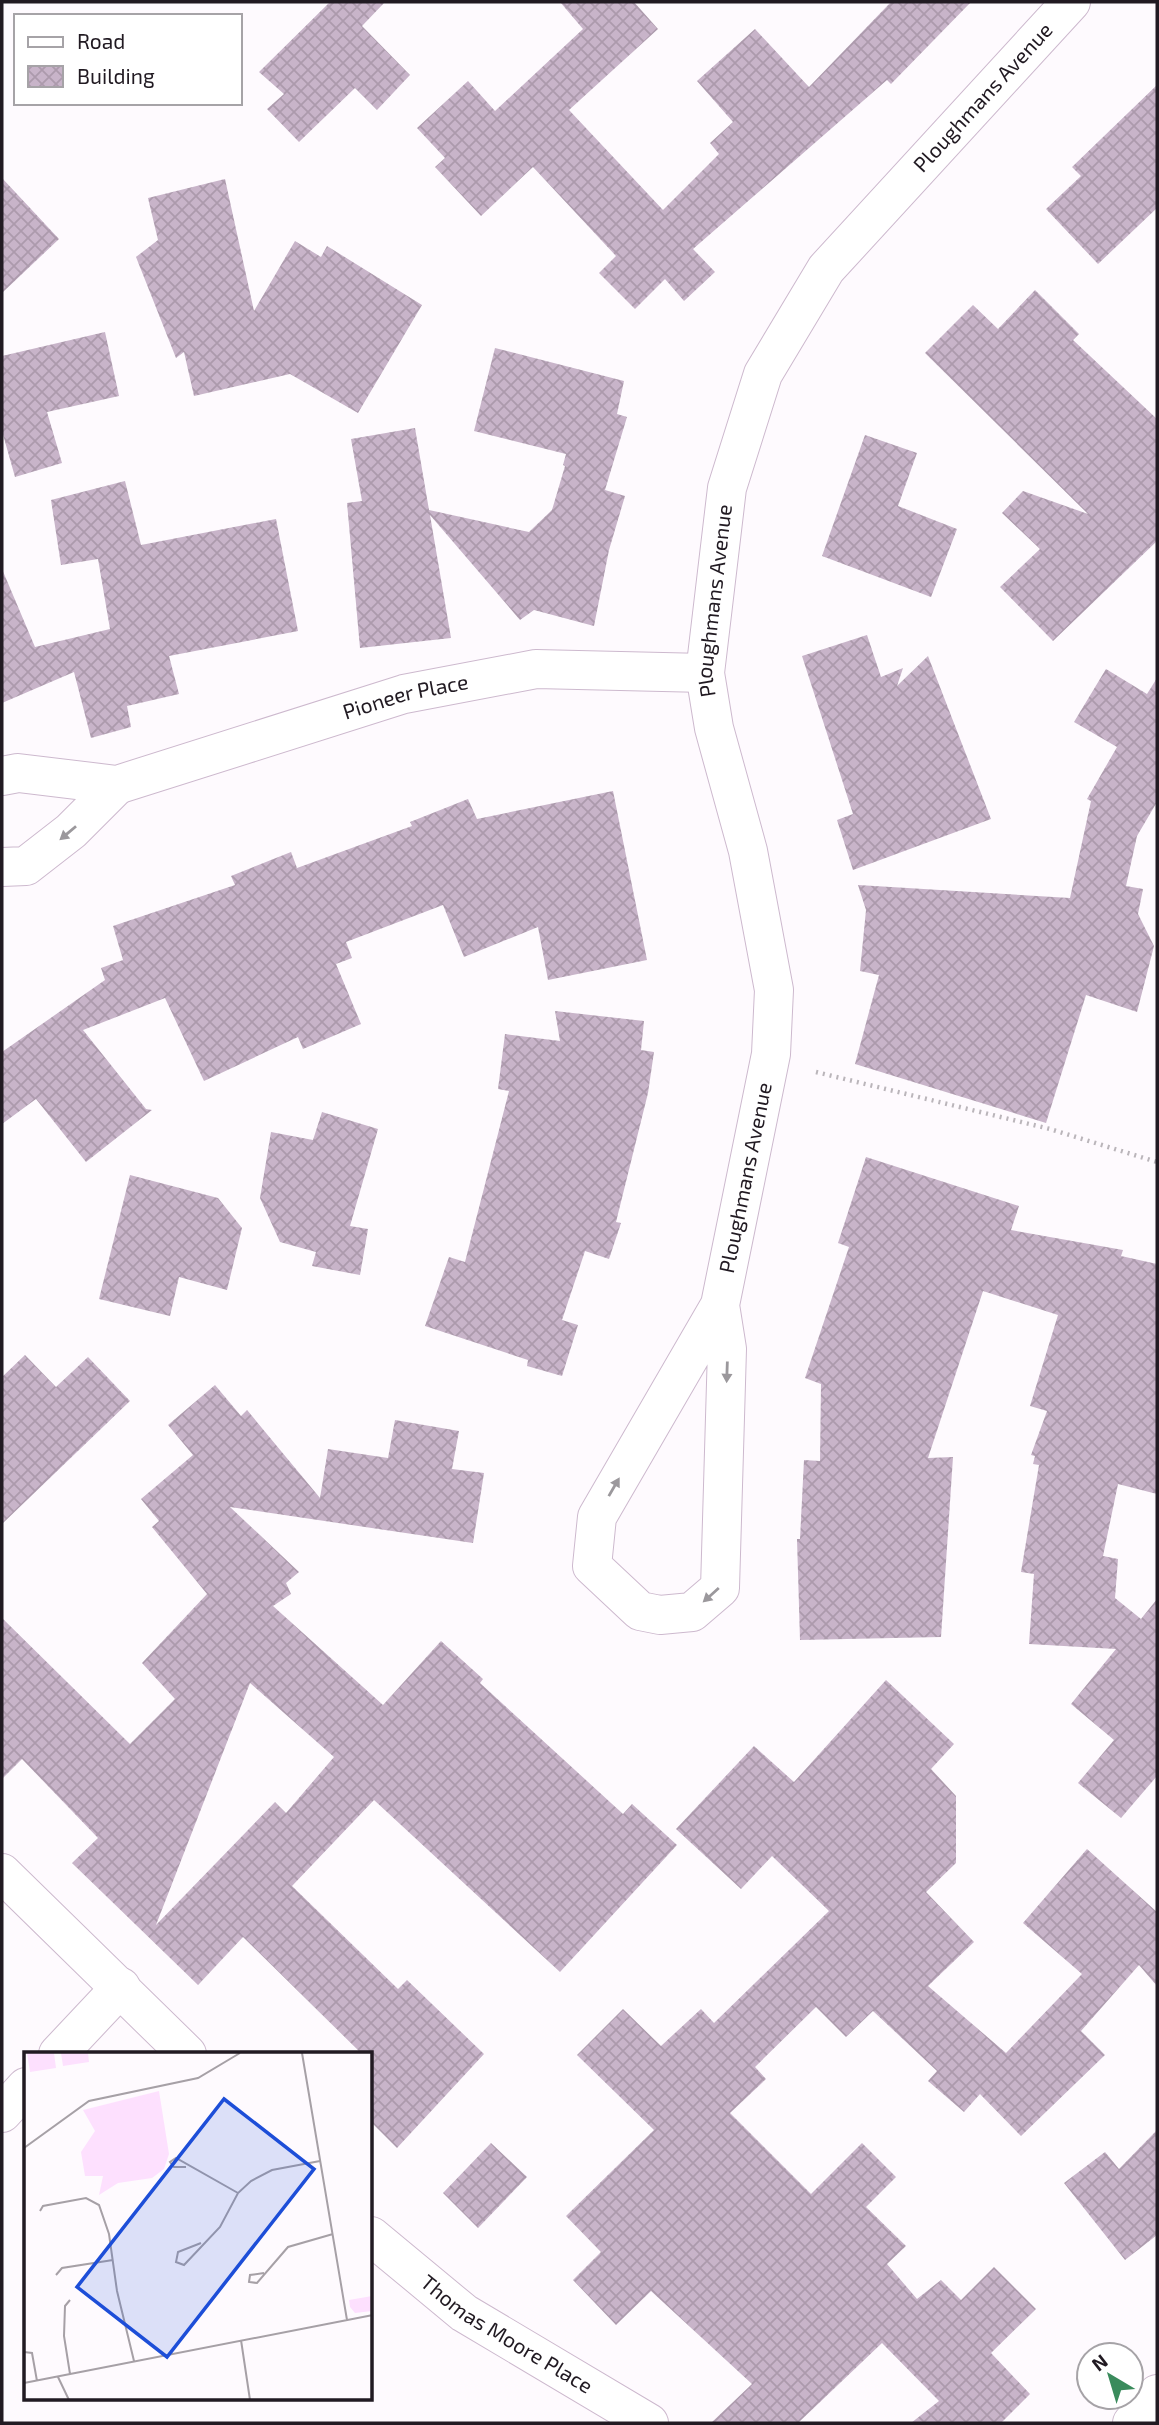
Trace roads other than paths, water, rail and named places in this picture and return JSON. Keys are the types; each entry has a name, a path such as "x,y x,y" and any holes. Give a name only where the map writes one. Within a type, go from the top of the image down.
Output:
{"street":[{"name":"Ploughmans Avenue","path":"720,1304 727,1349 720,1588 692,1612 660,1615 640,1611 592,1566 597,1517 720,1304 771,1054 774,990 748,851 714,727 705,673 727,488 764,374 827,269 1072,2"},
{"name":"Pioneer Place","path":"2,776 18,773 117,785 404,694 536,668 705,673"},
{"name":"Pioneer Place","path":"2,867 26,866 71,831 117,785"},
{"path":"2,1873 185,2052"},
{"path":"60,2052 121,1987"},
{"path":"2,2113 24,2089"},
{"name":"Thomas Moore Place","path":"373,2238 464,2313 649,2423"},
{"path":"1132,2423 1157,2394"}]}
